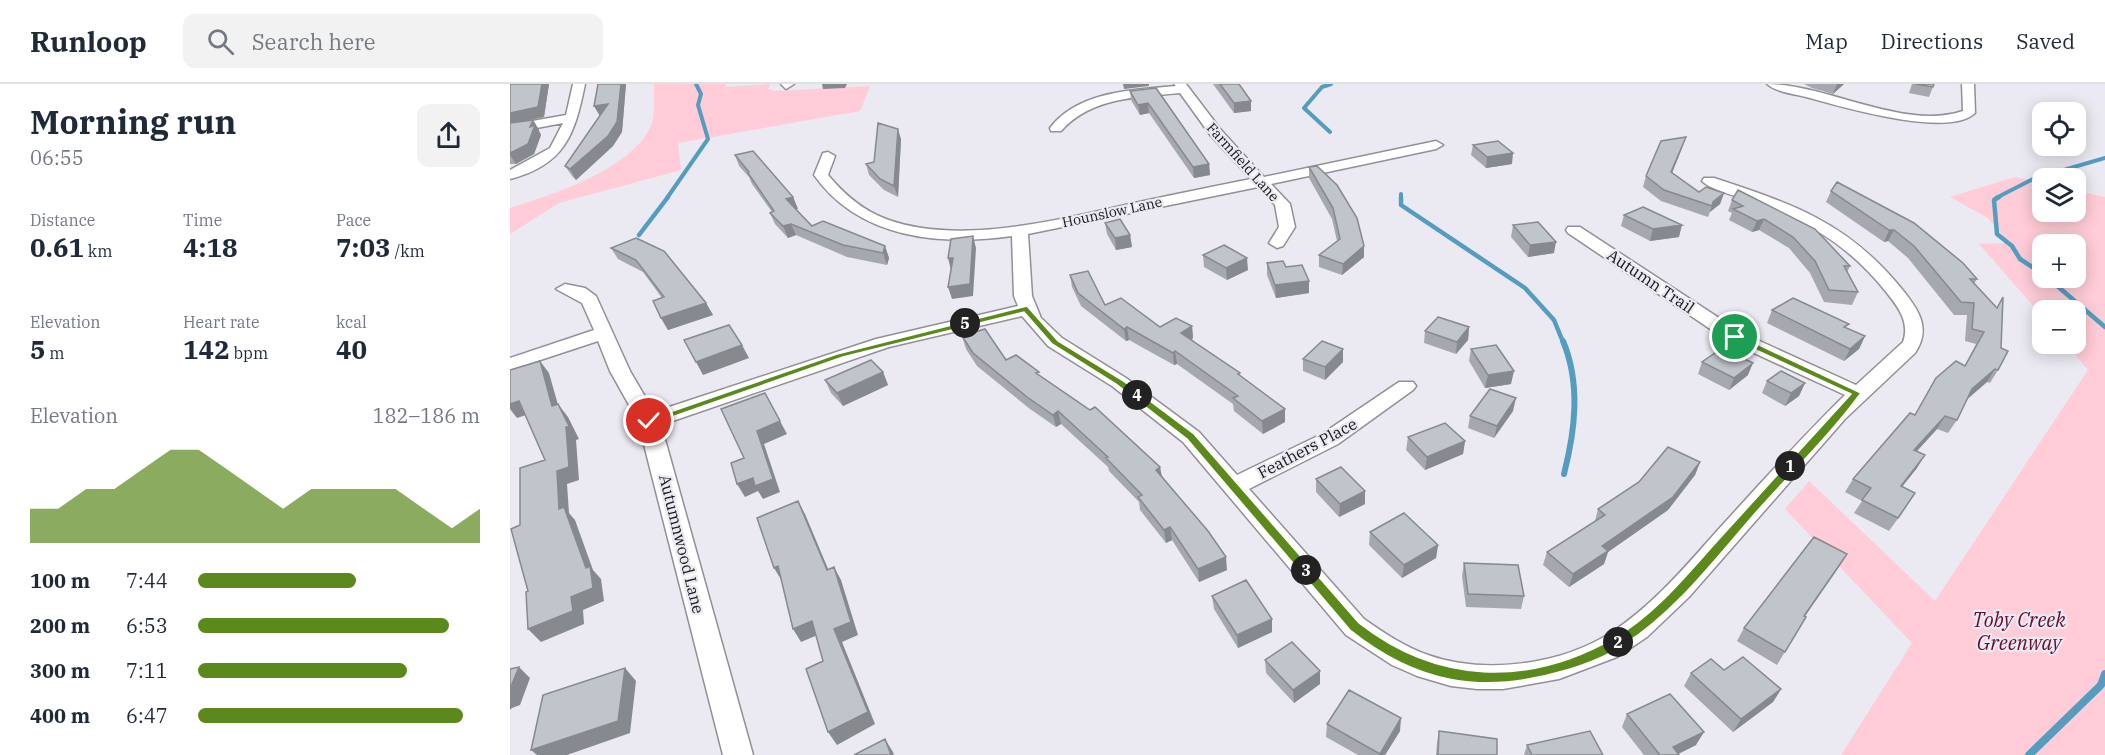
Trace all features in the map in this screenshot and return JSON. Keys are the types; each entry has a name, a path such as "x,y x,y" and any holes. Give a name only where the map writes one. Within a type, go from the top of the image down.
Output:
{"street":[{"path":"510,175 559,150 572,118 579,84"},
{"path":"1773,84 1902,116 1945,121 1969,113 1968,84"},
{"path":"1056,128 1071,113 1092,104 1182,86"},
{"name":"Farmfield Lane","path":"1182,86 1222,140 1285,210 1287,227 1277,243"},
{"path":"510,129 572,118"},
{"name":"Hounslow Lane","path":"828,156 821,175 849,207 874,220 911,230 934,232 1020,230 1436,145"},
{"path":"1020,230 1023,296 1027,309 1033,320 1055,342 1119,382 1191,437 1355,627 1380,647 1412,663 1446,674 1474,678 1543,671 1585,659 1620,641 1663,607 1857,393 1912,344 1916,326 1911,314 1871,261 1815,220 1781,205 1709,181"},
{"name":"Autumn Trail","path":"1574,230 1735,337 1857,393"},
{"name":"Autumnwood Lane","path":"565,290 588,296 620,371 649,421 738,755"},
{"path":"649,421 840,356 1027,309"},
{"path":"510,364 604,333"},
{"name":"Feathers Place","path":"1235,486 1330,439 1406,386"}],"green space":[{"path":"654,84 726,84 725,87 770,84 768,89 774,91 870,86 860,111 678,143 681,170 559,203 510,234 510,208 547,196 589,178 627,155 641,141 653,122"},
{"name":"Toby Creek Greenway","path":"2015,177 2032,181 2032,222 2086,222 2086,193 2105,197 2105,755 1841,755 1912,643 1785,509 1809,481 1935,601 2088,370 2074,354 2086,354 2086,300 2032,300 2032,304 1979,244 2009,243 1988,218 1950,197"}],"building":[{"path":"510,84 542,84 538,107 510,113"},
{"path":"598,84 621,84 617,122 608,136 570,169 565,166 608,104 594,106"},
{"path":"1220,84 1239,84 1251,101 1234,103"},
{"path":"1915,84 1934,84 1933,87"},
{"path":"1156,88 1209,164 1193,167 1148,103 1138,105 1130,91"},
{"path":"533,120 530,127 535,125 528,144 510,153 510,123"},
{"path":"878,123 898,129 894,186 880,179 866,164 874,162"},
{"path":"1686,137 1671,172 1699,192 1706,187 1724,193 1713,202 1712,206 1664,190 1646,176 1661,141"},
{"path":"1498,141 1513,153 1487,157 1473,145"},
{"path":"753,151 793,197 786,199 812,226 823,221 885,246 883,253 843,245 791,224 783,226 770,213 774,211 735,155"},
{"path":"1317,166 1337,185 1357,218 1364,246 1343,264 1319,255 1340,239 1333,208 1309,167"},
{"path":"1837,182 1914,223 1963,263 1977,279 1970,279 1997,308 2003,297 2001,348 2008,351 1998,370 1995,369 1972,389 1957,420 1945,416 1914,450 1925,455 1901,486 1915,493 1898,518 1862,500 1871,488 1853,479 1910,413 1915,415 1936,378 1956,361 1965,366 1984,332 1972,329 1974,303 1961,302 1914,246 1894,230 1889,230 1831,191"},
{"path":"1738,190 1815,229 1850,266 1844,266 1858,292 1829,290 1815,261 1793,237 1764,219 1757,221 1733,209 1743,206 1732,200"},
{"path":"1643,207 1682,225 1653,229 1624,215"},
{"path":"1120,219 1130,235 1115,238 1105,223"},
{"path":"1538,222 1556,242 1530,245 1513,225"},
{"path":"973,236 970,284 948,287 953,258 948,258 951,239"},
{"path":"636,238 664,251 706,303 661,318 653,301 664,297 636,260 611,248"},
{"path":"1224,245 1247,258 1226,268 1203,255"},
{"path":"1283,261 1286,267 1302,265 1309,281 1275,285 1267,263"},
{"path":"1088,271 1105,305 1121,298 1160,327 1176,318 1192,326 1181,333 1240,373 1238,374 1285,409 1262,421 1233,398 1238,396 1175,351 1173,353 1127,327 1124,329 1078,293 1070,275"},
{"path":"1793,298 1849,324 1844,327 1865,336 1850,349 1772,310"},
{"path":"1438,317 1469,327 1457,342 1425,331"},
{"path":"729,325 742,345 696,362 684,340"},
{"path":"985,329 1006,360 1016,355 1039,372 1036,373 1090,410 1095,407 1160,467 1156,470 1208,531 1226,557 1198,569 1170,527 1164,530 1138,497 1142,495 1106,458 1108,457 1058,411 1053,415 973,353 962,336"},
{"path":"1322,341 1343,349 1325,367 1303,359"},
{"path":"1496,345 1514,371 1488,375 1471,349"},
{"path":"1722,348 1753,363 1734,378 1702,362"},
{"path":"871,360 883,372 837,393 825,380"},
{"path":"540,361 552,406 558,404 569,426 566,427 569,467 557,471 559,509 564,507 586,568 590,566 593,588 571,597 573,611 528,629 526,592 528,591 511,529 520,525 520,468 545,460 519,401 510,404 510,370"},
{"path":"1781,371 1805,383 1791,393 1767,381"},
{"path":"1490,389 1516,398 1497,426 1470,416"},
{"path":"765,393 780,421 757,431 773,479 755,486 753,478 737,484 731,463 744,458 721,409"},
{"path":"1445,423 1465,441 1427,457 1408,437"},
{"path":"1668,447 1700,462 1673,497 1602,546 1608,551 1573,574 1547,552 1605,515 1598,509 1639,482"},
{"path":"1341,467 1365,491 1340,504 1316,479"},
{"path":"798,501 827,570 834,567 851,622 834,629 868,712 828,732 806,669 823,661 812,621 793,629 778,566 774,568 757,518"},
{"path":"1404,513 1438,545 1404,565 1370,532"},
{"path":"1814,537 1847,554 1804,616 1806,617 1785,652 1744,628"},
{"path":"1464,563 1518,565 1524,596 1468,594"},
{"path":"1246,580 1272,619 1237,635 1212,596"},
{"path":"1292,642 1320,671 1293,690 1265,660"},
{"path":"1743,657 1781,689 1741,719 1691,673 1711,659 1724,670"},
{"path":"519,667 510,689 510,669"},
{"path":"625,668 618,721 531,750 543,695"},
{"path":"1349,690 1401,718 1380,754 1327,724"},
{"path":"1670,694 1704,732 1673,747 1679,755 1660,755 1627,714"},
{"path":"1439,731 1497,739 1497,755 1438,755"},
{"path":"1590,731 1603,755 1532,755 1527,745"},
{"path":"885,739 891,755 854,755"}],"waterway":[{"path":"667,198 708,139 698,105 701,94 696,84"},
{"path":"1330,132 1304,108 1322,87 1331,84"},
{"path":"1996,198 2033,179 2105,158"},
{"path":"1401,194 1401,205 1525,288 1554,320 1563,342"},
{"path":"639,235 668,197"},
{"path":"1999,197 1994,200 1997,234 2012,246 2020,259 2032,267"},
{"path":"2060,288 2105,327"},
{"path":"1563,341 1569,357 1574,391 1571,441 1564,474"},
{"path":"2029,755 2101,685 2105,674"}],"route":[{"path":"649,421 883,343 1027,309 1046,335 1119,382 1191,437 1355,627 1380,647 1412,663 1446,674 1474,678 1497,677 1543,671 1585,659 1620,641 1642,625 1680,589 1857,393 1735,337"}]}
